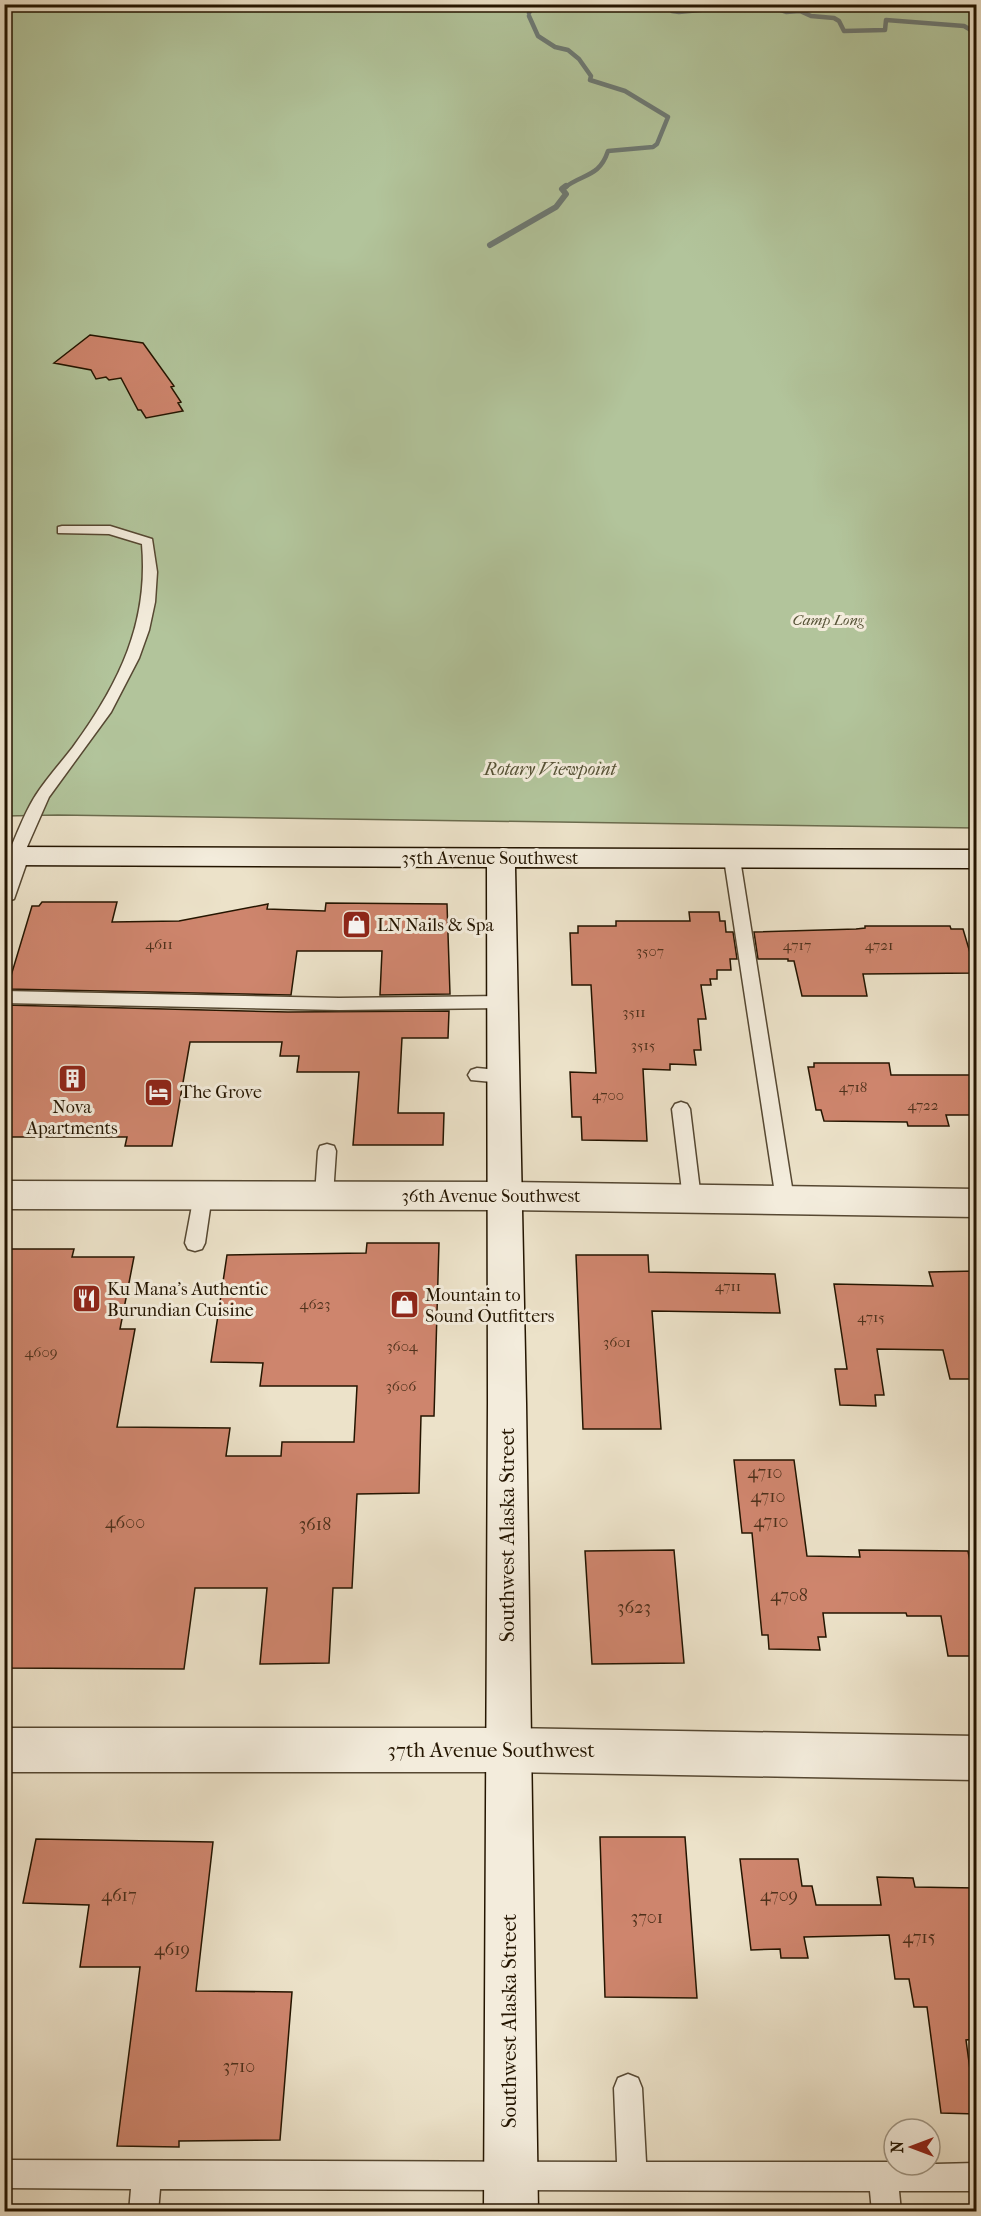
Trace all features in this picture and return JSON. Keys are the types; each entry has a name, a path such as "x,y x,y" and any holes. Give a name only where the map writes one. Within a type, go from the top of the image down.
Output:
{"street":[{"name":"35th Avenue Southwest","path":"10,856 976,860"},
{"path":"4,892 10,856"},
{"name":"Southwest Alaska Street","path":"501,858 502,1002 490,1076 504,1196 510,2193"},
{"name":"36th Avenue Southwest","path":"4,1195 504,1196 976,1203"},
{"name":"37th Avenue Southwest","path":"4,1750 507,1750 976,1758"}],"lane":[{"path":"10,856 41,799 104,713 131,660 147,621 151,582 148,542 110,530 62,530"},
{"path":"732,859 785,1200"},
{"path":"4,997 339,1004 502,1002"},
{"path":"681,1109 692,1199"},
{"path":"324,1195 327,1151"},
{"path":"195,1242 203,1195"},
{"path":"628,2088 632,2175"},
{"path":"4,2175 147,2175 510,2193 632,2175 882,2176"},
{"path":"143,2211 147,2175"},
{"path":"942,2176 976,2176"},
{"path":"883,2177 888,2211"}],"green space":[{"path":"4,5 976,5 976,828 5,816"}],"building":[{"path":"90,335 143,343 174,386 171,387 181,402 178,403 183,411 146,418 141,410 138,410 121,378 96,379 91,370 54,363"},
{"path":"42,902 117,902 112,922 179,921 268,904 267,909 325,911 326,903 447,904 450,994 380,995 382,951 297,951 291,995 7,989 32,906 39,906"},
{"path":"689,912 719,912 720,921 725,921 726,932 733,932 737,959 730,959 731,970 717,970 717,979 710,979 711,985 701,985 706,1019 698,1019 701,1050 694,1050 696,1065 670,1064 670,1070 643,1069 647,1141 582,1140 581,1117 572,1117 570,1072 596,1073 591,985 572,985 570,933 578,933 578,926 616,926 616,921 690,921"},
{"path":"865,926 950,926 951,929 963,929 976,973 863,974 867,996 802,996 794,961 758,959 754,932 856,929 865,928"},
{"path":"4,1005 288,1012 449,1011 448,1038 402,1038 398,1113 444,1113 443,1145 353,1145 359,1072 297,1072 299,1056 280,1056 282,1042 190,1042 172,1146 125,1146 127,1137 4,1137"},
{"path":"814,1063 889,1063 891,1075 976,1075 976,1115 946,1115 949,1126 908,1126 907,1122 824,1121 821,1110 816,1110 808,1067 814,1067"},
{"path":"367,1243 439,1243 434,1416 421,1416 419,1493 357,1494 352,1588 333,1588 329,1663 260,1664 267,1588 195,1588 184,1669 4,1668 4,1249 74,1249 72,1257 134,1257 120,1329 135,1329 117,1427 230,1428 226,1456 281,1456 282,1442 354,1442 357,1386 260,1386 263,1363 211,1362 227,1255 366,1253"},
{"path":"576,1255 648,1255 649,1272 775,1274 780,1313 652,1311 661,1429 583,1429"},
{"path":"976,1271 976,1379 950,1379 943,1350 877,1349 884,1395 875,1395 876,1406 840,1405 835,1369 847,1369 834,1284 933,1286 929,1272"},
{"path":"734,1460 794,1460 807,1556 860,1557 859,1550 968,1551 976,1593 976,1656 948,1656 941,1616 907,1616 906,1613 823,1613 826,1637 818,1637 820,1650 769,1649 768,1635 762,1635 752,1533 742,1533"},
{"path":"674,1550 684,1663 592,1664 585,1551"},
{"path":"600,1837 685,1837 697,1998 605,1997"},
{"path":"36,1839 213,1842 196,1991 292,1992 280,2140 179,2141 179,2147 117,2146 140,1967 80,1967 89,1905 23,1903"},
{"path":"740,1859 798,1859 802,1886 812,1886 816,1905 881,1905 877,1877 913,1878 915,1887 976,1888 976,2039 966,2040 976,2114 941,2113 927,2007 914,2007 909,1979 895,1979 889,1935 804,1937 808,1958 781,1958 780,1949 751,1950"}],"waterway":[{"path":"529,13 534,4"},
{"path":"664,4 674,9 672,11 679,12 731,7"},
{"path":"744,7 769,6 786,12 800,11 811,16 834,18 839,21 844,31 885,30 886,20 964,26 976,33"},
{"path":"529,16 538,36 555,47 568,50 579,59 591,76 590,80 625,91 668,117 657,144 653,147 608,151 595,171 564,188"},
{"path":"490,245 556,207 566,194 562,189 566,186"}],"place":[{"name":"LN Nails & Spa","path":"356,925"},
{"name":"Nova Apartments","path":"72,1078"},
{"name":"The Grove","path":"159,1092"},
{"name":"Ku Mana’s Authentic Burundian Cuisine","path":"86,1299"},
{"name":"Mountain to Sound Outfitters","path":"404,1305"}],"park label":[{"name":"Camp Long","path":"828,620"},
{"name":"Rotary Viewpoint","path":"550,769"}]}
